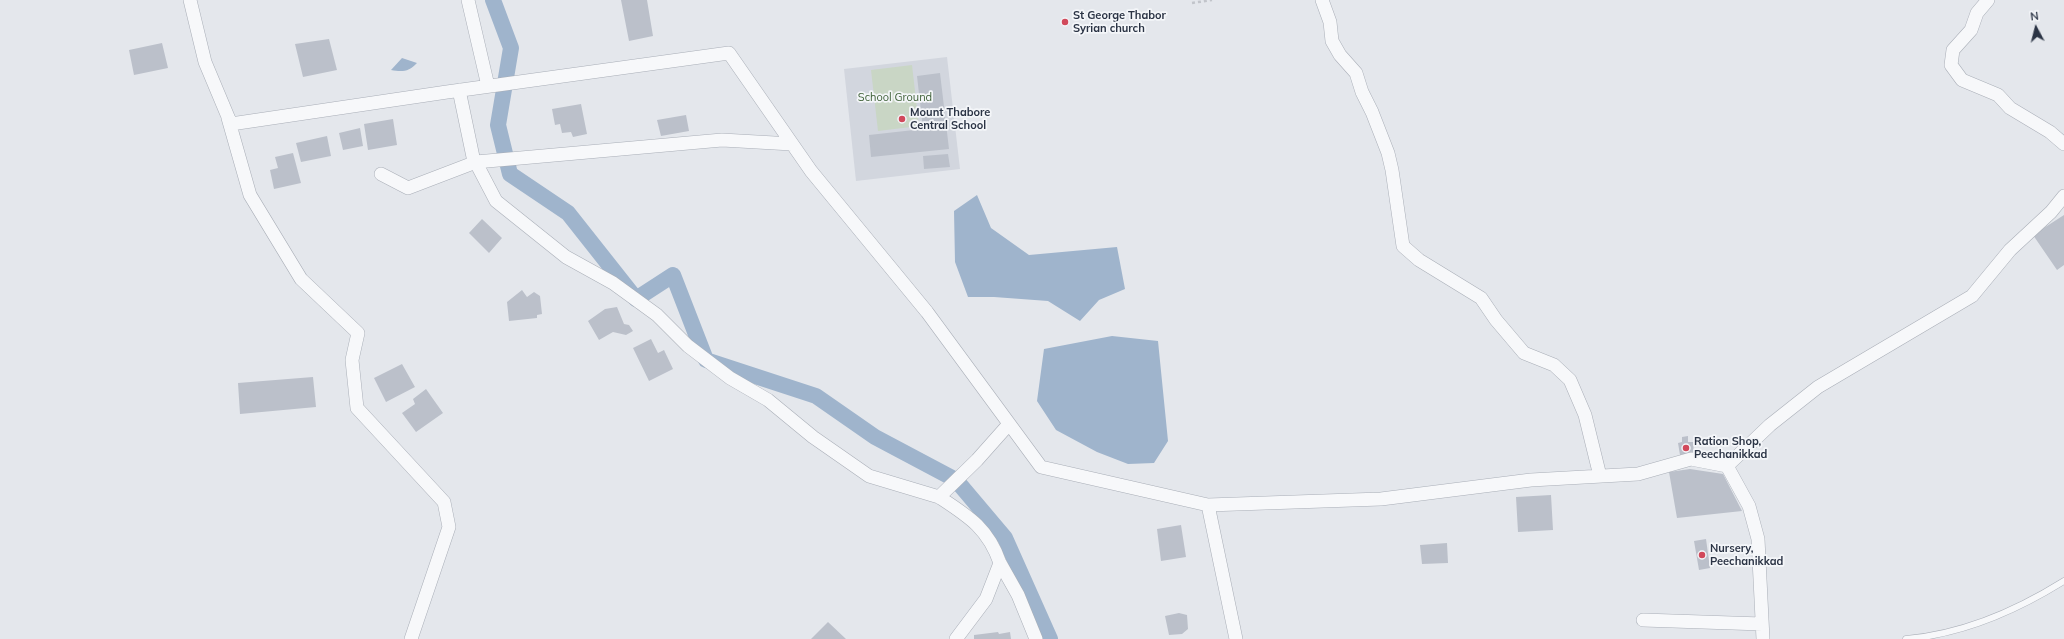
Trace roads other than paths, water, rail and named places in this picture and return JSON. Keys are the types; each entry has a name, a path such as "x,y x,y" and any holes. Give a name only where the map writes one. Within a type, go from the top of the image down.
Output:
{"street":[{"path":"190,0 204,62 231,124 459,90 729,53 811,171 927,312 1041,467 1208,505 1381,500 1532,480 1638,474 1691,459 1728,466"},
{"path":"468,0 488,86"},
{"path":"1322,0 1330,22 1332,41 1340,55 1356,73 1362,92 1372,112 1388,153 1392,170 1403,246 1419,260 1481,298 1496,320 1524,353 1554,365 1570,380 1585,415 1600,476"},
{"path":"1988,0 1977,13 1971,30 1954,50 1951,65 1962,80 1998,95 2010,108 2050,132 2064,144"},
{"path":"459,90 476,162 496,201 566,257 613,283 657,315 688,346 730,378 768,400 813,438 869,476 939,497 981,527 993,544 1000,563 1018,595 1036,639"},
{"path":"228,118 250,195 301,279 358,333 352,360 357,408 444,502 449,527 411,639"},
{"path":"381,174 408,188 476,162 722,140 792,144"},
{"path":"1728,466 1770,425 1818,387 1972,296 2010,250 2051,212 2064,196"},
{"path":"939,497 977,460 1009,424"},
{"path":"1728,466 1749,506 1758,539 1763,639"},
{"path":"1208,505 1236,639"},
{"path":"956,639 986,599 1000,563"},
{"path":"1643,620 1762,624"}],"lane":[{"path":"1906,639 1970,628 2033,600 2064,581"}],"water":[{"path":"402,58 417,63 405,71 391,70"},
{"path":"977,195 991,228 1029,255 1117,247 1125,289 1099,300 1080,321 1048,301 994,297 968,297 955,262 954,211"},
{"path":"1112,336 1158,341 1168,441 1154,463 1128,464 1097,452 1056,430 1037,401 1044,349"}],"waterway":[{"path":"493,0 511,48 498,125 510,174 568,213 636,299 673,275 706,360 816,396 875,437 956,480 1005,538 1050,639"}],"place":[{"name":"St George Thabor Syrian church","path":"1065,22"},
{"name":"Mount Thabore Central School","path":"902,119"},
{"name":"Ration Shop, Peechanikkad","path":"1686,448"},
{"name":"Nursery, Peechanikkad","path":"1702,555"}],"park label":[{"name":"School Ground","path":"895,98"}]}
